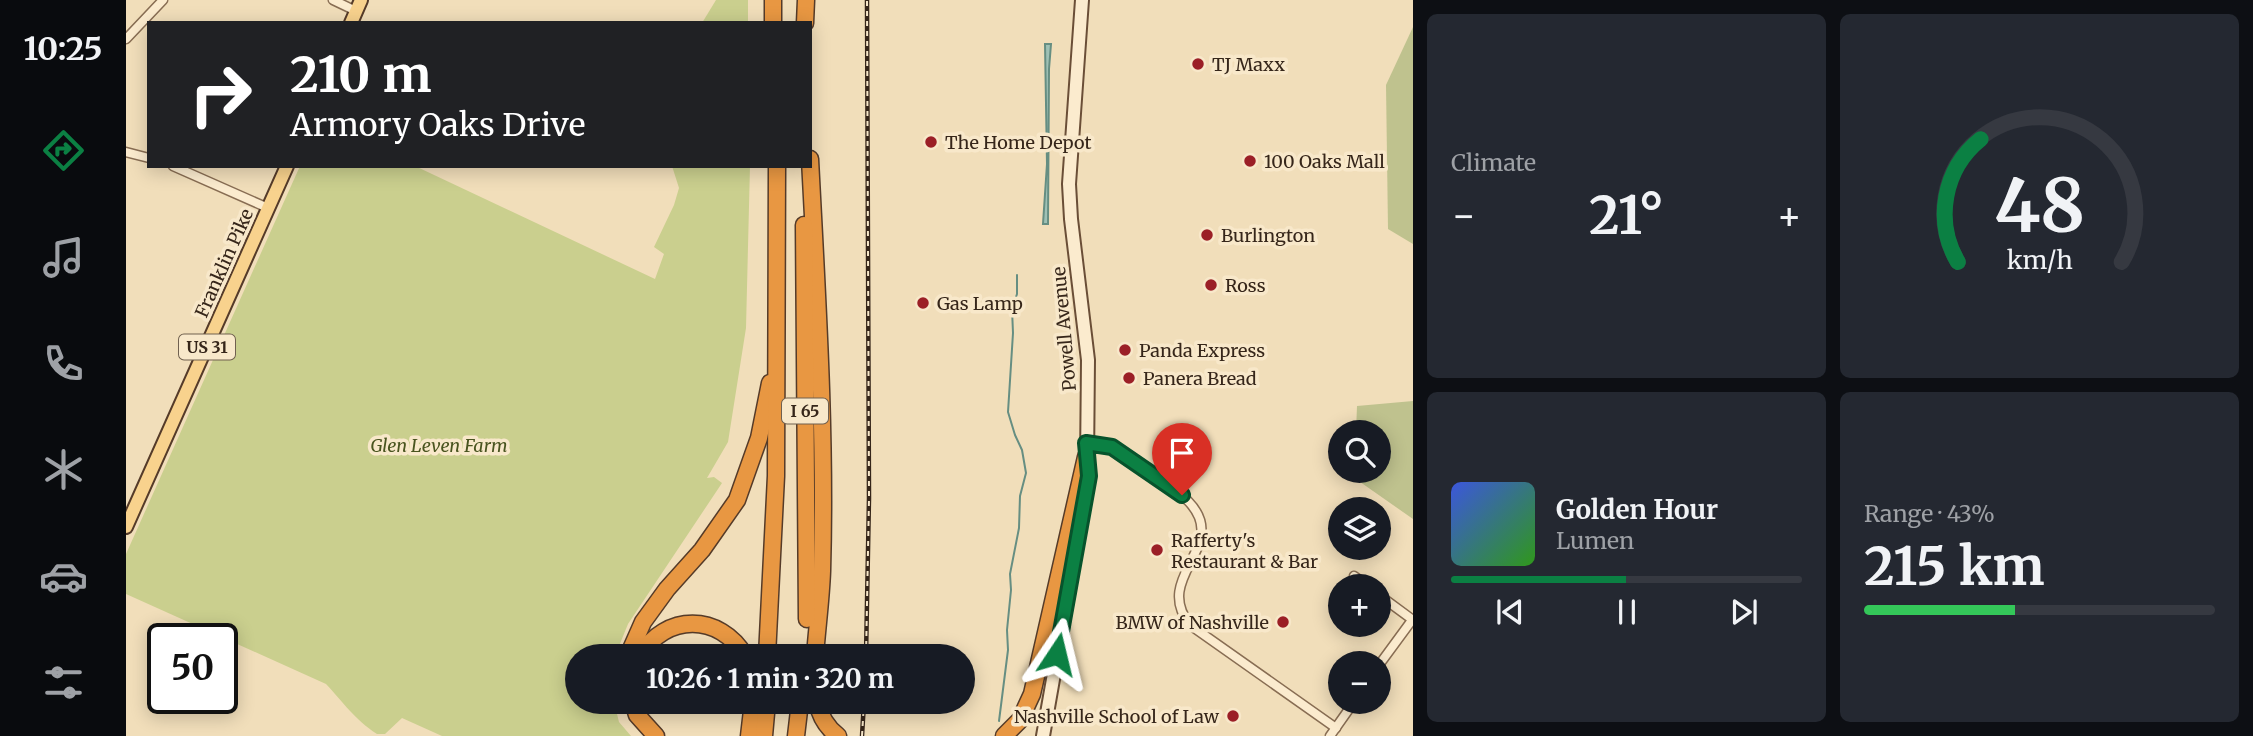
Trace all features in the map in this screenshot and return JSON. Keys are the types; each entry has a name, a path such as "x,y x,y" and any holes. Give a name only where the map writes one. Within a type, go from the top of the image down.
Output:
{"highway":[{"path":"773,0 774,21"},
{"path":"806,0 806,21"},
{"name":"I 65","path":"768,644 776,476 777,168"},
{"name":"I 65","path":"804,168 803,332 808,598 806,644"},
{"path":"811,168 818,300 822,480 822,573 816,644"},
{"path":"633,644 643,622 667,589 702,550 737,499 759,438 778,343"},
{"path":"1004,736 1020,720 1032,694 1086,450"},
{"path":"648,644 661,631 685,624 707,625 723,632 738,644"},
{"path":"626,714 643,736"},
{"path":"637,714 656,736"},
{"path":"750,736 752,714"},
{"path":"764,736 766,714"},
{"path":"796,736 799,714"},
{"path":"820,714 838,736"}],"main road":[{"name":"Powell Avenue","path":"1043,736 1089,476 1086,450 1088,360 1069,184 1082,0"},
{"name":"Franklin Pike","path":"126,527 286,168"}],"street":[{"path":"126,39 163,0"},
{"path":"333,0 356,11"},
{"path":"126,152 147,157"},
{"path":"178,168 268,208"},
{"path":"1086,450 1112,447 1182,495 1195,510 1200,523 1200,541 1181,578 1178,593 1180,608 1190,625 1336,728"},
{"path":"1390,651 1413,620 1391,604"},
{"path":"1330,736 1346,714"}],"green space":[{"path":"716,0 748,0 748,21 703,21"},
{"path":"1413,27 1413,244 1388,229 1386,85"},
{"name":"Glen Leven Farm","path":"299,168 419,168 655,279 664,254 654,247 679,188 673,168 750,168 746,328 728,442 707,478 714,477 722,483 628,624 620,644 565,644 565,714 617,714 619,722 631,736 442,736 402,718 385,734 377,734 356,717 326,684 238,644 238,623 190,623 126,594 126,554"},
{"path":"1413,401 1413,519 1391,504 1391,497 1382,497 1362,483 1391,483 1391,420 1356,420 1357,406"}],"water":[{"path":"1045,44 1051,44 1048,224 1043,224 1047,164"}],"waterway":[{"path":"999,721 1008,650 1010,574 1019,528 1020,496 1026,473 1022,450 1008,412 1012,309 1017,294 1017,275"}],"railway":[{"path":"866,644 869,498 867,0"},
{"path":"862,736 863,714"}],"place":[{"name":"TJ Maxx","path":"1198,64"},
{"name":"The Home Depot","path":"931,142"},
{"name":"100 Oaks Mall","path":"1250,161"},
{"name":"Burlington","path":"1207,235"},
{"name":"Ross","path":"1211,285"},
{"name":"Gas Lamp","path":"923,303"},
{"name":"Panda Express","path":"1125,350"},
{"name":"Panera Bread","path":"1129,378"},
{"name":"Rafferty's Restaurant & Bar","path":"1157,550"},
{"name":"BMW of Nashville","path":"1283,622"},
{"name":"Nashville School of Law","path":"1233,716"}],"route":[{"path":"1057,654 1089,476 1086,443 1112,447 1182,495"}]}
